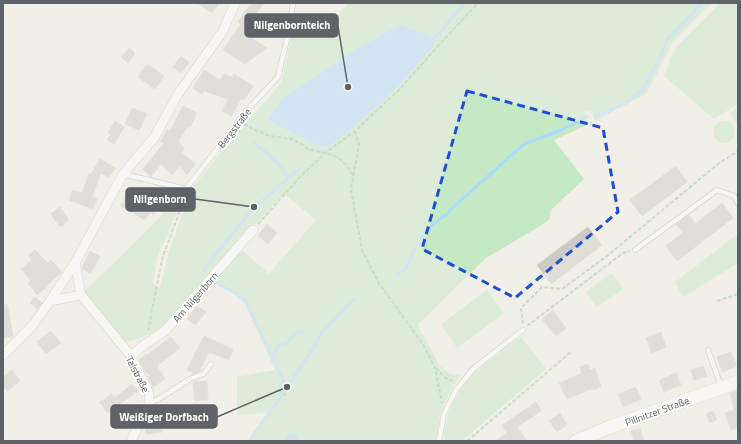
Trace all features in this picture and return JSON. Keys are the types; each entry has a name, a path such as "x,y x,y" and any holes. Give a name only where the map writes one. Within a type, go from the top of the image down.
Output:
{"street":[{"path":"3,355 33,325 50,301 75,263 123,174 154,138 178,94 223,31 235,3"},
{"name":"Am Nilgenborn","path":"131,356 166,330 253,230"},
{"path":"50,301 80,294 75,263"},
{"name":"Talstraße","path":"80,294 131,356 150,393 149,404 131,441"},
{"name":"Pillnitzer Straße","path":"576,441 610,427 738,382"}],"lane":[{"name":"Bergstraße","path":"186,189 250,107 278,77 289,30 293,3"},
{"path":"123,174 186,189"},
{"path":"635,250 717,190 734,196 738,203"},
{"path":"439,441 444,414 456,390 473,370 523,330"},
{"path":"708,350 722,388"},
{"path":"149,404 203,374 211,364"}],"path":[{"path":"253,230 300,177 325,153 355,131 399,90 478,3"},
{"path":"240,121 255,130 270,136 291,139 308,149 333,155 345,164 353,176"},
{"path":"355,131 359,144 352,189 362,250 379,283 423,344 435,368 444,414"},
{"path":"523,330 522,308 542,287 562,289 607,256 718,164 738,151"},
{"path":"144,345 162,260 186,189"},
{"path":"523,330 623,253 635,250"},
{"path":"717,301 738,294"},
{"path":"467,441 572,351"},
{"path":"435,368 443,376 450,380 458,381 466,378"},
{"path":"278,390 286,395"}],"highlighted area":[{"path":"467,91 603,128 618,212 515,298 422,249"}],"green space":[{"path":"348,3 712,3 674,41 646,94 595,121 591,111 584,112 589,124 554,140 584,179 551,210 549,220 486,258 417,325 440,366 450,374 461,375 451,390 440,414 436,441 247,441 267,413 237,415 237,377 275,370 245,304 216,279 241,249 269,274 316,220 284,194 250,229 166,325 151,334 125,343 84,292 180,197 182,198 168,234 158,254 153,283 160,289 168,255 190,191 238,131 281,83 295,21 320,39","holes":["434,46 396,89 329,147 318,146 305,138 282,98 359,48"]},
{"path":"720,3 738,3 738,104 714,119 664,76 676,47"},
{"path":"738,107 738,125 730,113"},
{"path":"724,121 728,122 734,128 734,136 728,142 724,143 720,142 714,136 713,132 714,128 720,122"},
{"path":"738,234 738,263 683,297 675,282"},
{"path":"612,273 623,289 597,307 586,292"},
{"path":"487,290 504,313 457,348 441,324"},
{"path":"521,337 546,369 462,441 444,441 448,414 459,392 474,373"}],"water":[{"path":"400,25 435,38 434,46 396,89 329,147 318,146 268,120 282,98 359,48"},
{"path":"291,434 298,436 298,441 286,441 285,436"}],"building":[{"path":"197,3 219,3 212,13"},
{"path":"251,3 264,3 254,16 262,22 251,38 267,48 245,64 223,50 241,24 238,22"},
{"path":"129,48 135,53 128,63 121,57"},
{"path":"181,56 189,62 181,73 173,67"},
{"path":"147,64 164,76 155,89 138,77"},
{"path":"204,70 220,80 224,74 233,78 234,74 253,86 244,100 241,98 232,116 222,111 228,99 204,91 202,94 193,88"},
{"path":"183,106 197,113 190,127 188,126 178,142 184,148 182,153 195,164 187,175 180,166 172,175 161,164 151,177 143,169 164,143 161,141 167,129 170,131"},
{"path":"132,108 147,114 139,130 125,124"},
{"path":"115,121 124,127 114,144 107,140 111,134 108,133"},
{"path":"100,159 115,168 109,177 101,173 92,197 97,199 93,209 69,200 73,190 82,193 89,174 91,174"},
{"path":"676,166 687,182 642,216 630,200"},
{"path":"131,187 159,205 154,214 150,212 145,220 121,206"},
{"path":"722,203 733,218 677,261 666,246 683,233 676,224 689,215 695,224"},
{"path":"60,207 69,220 60,227 51,214"},
{"path":"267,224 277,233 268,244 258,236"},
{"path":"588,227 602,245 551,284 537,265"},
{"path":"35,250 48,263 51,260 62,272 37,295 28,283 31,281 21,269 32,260 28,256"},
{"path":"90,251 100,256 91,273 82,269"},
{"path":"35,297 42,303 37,309 30,303"},
{"path":"7,304 13,336 3,338 3,305"},
{"path":"197,306 206,312 196,325 187,319"},
{"path":"553,310 566,328 556,336 542,319"},
{"path":"51,331 61,343 46,354 37,342"},
{"path":"661,332 666,347 652,353 646,338"},
{"path":"204,336 233,349 229,360 209,352 199,372 192,374 192,372 187,370"},
{"path":"171,337 180,348 157,366 165,379 153,387 148,377 150,376 143,368 139,360"},
{"path":"731,352 737,366 722,372 717,357"},
{"path":"588,364 590,370 595,368 601,387 594,390 593,388 567,399 559,383 582,373 580,367"},
{"path":"703,366 707,376 694,380 691,370"},
{"path":"12,370 20,381 7,391 3,385 3,377"},
{"path":"676,373 681,385 664,392 659,380"},
{"path":"207,381 208,400 195,401 193,382"},
{"path":"132,384 138,391 107,413 100,402 112,394 115,398"},
{"path":"636,387 641,399 623,407 618,394"},
{"path":"738,391 738,428 731,430 725,413 734,410 730,393"},
{"path":"536,402 541,411 517,427 527,441 495,441 507,433 502,425"},
{"path":"713,411 717,420 710,423 706,414"},
{"path":"560,413 567,425 557,432 549,421"},
{"path":"161,422 162,432 146,434 146,424"},
{"path":"640,428 644,441 634,441 631,431"}],"waterway":[{"path":"435,38 465,3"},
{"path":"595,115 605,113 625,103 642,91 662,54 668,38 702,3"},
{"path":"398,274 406,268 420,242 420,239 426,231 443,216 447,215 449,211 524,144 559,131 587,117"},
{"path":"253,142 273,158 289,177"},
{"path":"206,272 204,269 254,207 299,169"},
{"path":"216,281 221,286 239,294 246,302 287,387"},
{"path":"250,441 314,347 322,332 354,299"},
{"path":"272,358 276,349 287,343 296,333 304,333"}],"place":[{"name":"Nilgenbornteich","path":"348,87"},
{"name":"Nilgenborn","path":"254,207"},
{"name":"Weißiger Dorfbach","path":"287,387"}]}
